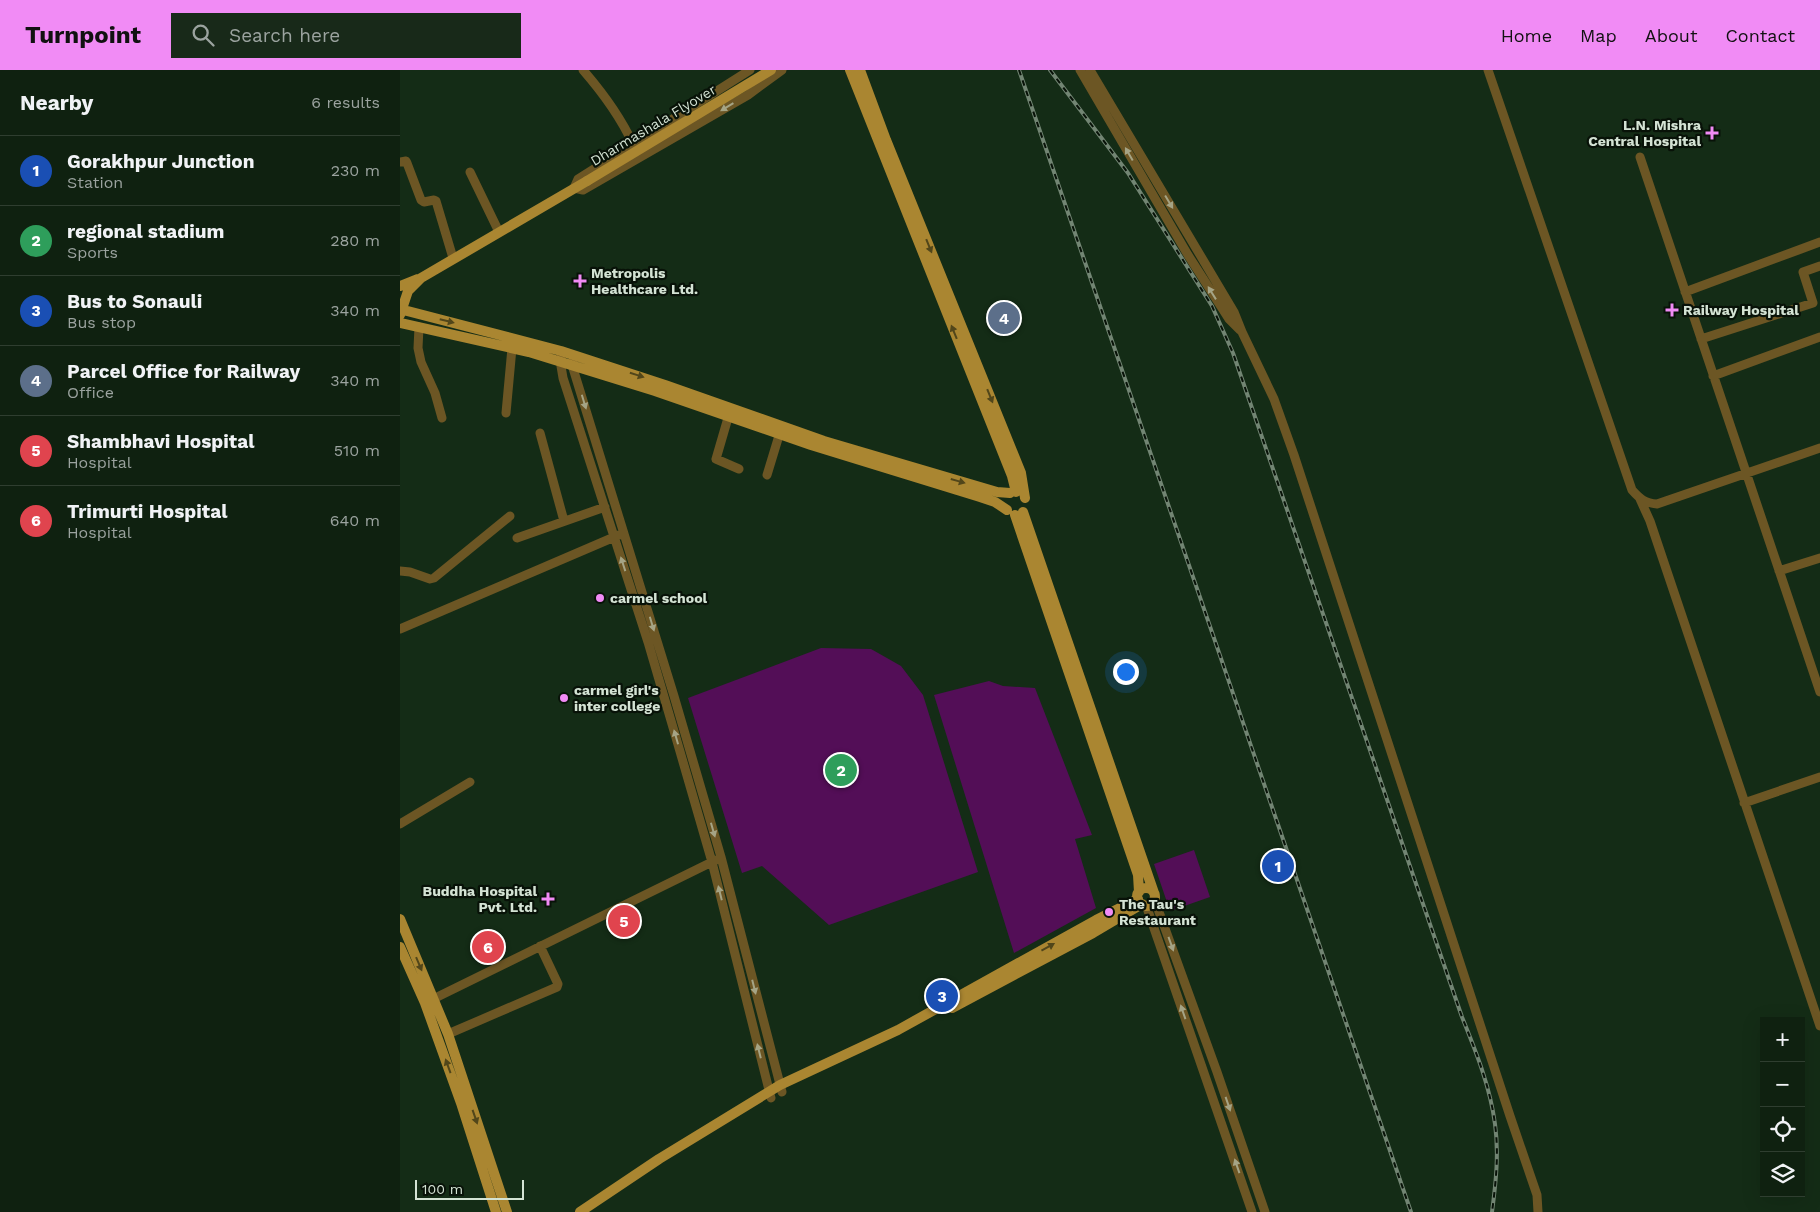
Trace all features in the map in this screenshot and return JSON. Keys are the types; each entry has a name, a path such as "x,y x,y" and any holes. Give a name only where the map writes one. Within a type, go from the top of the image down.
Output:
{"main road":[{"name":"Dharmashala Flyover","path":"421,278 770,70"},
{"path":"850,70 1008,468 1013,492"},
{"path":"860,70 886,140 1021,473 1027,503 1015,512"},
{"path":"400,286 421,278"},
{"path":"421,278 408,291 401,311 561,356 995,502 1015,512 1138,874 1141,900"},
{"path":"400,323 512,348 561,356"},
{"path":"781,430 997,492 1013,492 1025,498"},
{"path":"1013,492 1005,498 1004,504 1015,512 1154,896"},
{"path":"591,1212 781,1088 905,1033 1094,933 1141,900 1145,888 1152,890 1154,896 1152,903 1141,900"},
{"path":"400,920 430,1001 496,1212"},
{"path":"400,947 448,1034 507,1212"},
{"path":"580,1212 659,1159 770,1095"}],"street":[{"path":"583,70 603,93 625,127 633,144"},
{"path":"733,70 748,95"},
{"path":"750,70 578,179 574,188 584,190 748,95 782,70"},
{"path":"1080,70 1193,263 1229,319 1242,332"},
{"path":"1090,70 1234,312 1274,399 1537,1195 1538,1212"},
{"path":"1488,70 1632,490 1643,502 1658,504 1820,448"},
{"path":"1640,157 1779,572 1816,665 1820,692"},
{"path":"400,162 406,161 421,200 424,202 436,201 453,258"},
{"path":"470,172 499,232"},
{"path":"1685,292 1820,242"},
{"path":"1701,339 1816,305 1803,272 1820,266"},
{"path":"419,327 418,348 442,418"},
{"path":"1713,376 1820,337"},
{"path":"506,413 512,348"},
{"path":"561,356 563,378 648,642 712,862 770,1095"},
{"path":"573,360 721,857 781,1088"},
{"path":"730,412 716,459 739,469"},
{"path":"767,475 781,430"},
{"path":"540,433 564,521"},
{"path":"1640,498 1650,521 1820,1026"},
{"path":"517,538 605,507"},
{"path":"400,571 410,572 425,578 434,578 510,516"},
{"path":"400,629 624,533"},
{"path":"1779,572 1820,558"},
{"path":"1744,803 1820,777"},
{"path":"400,824 470,782"},
{"path":"695,802 704,800"},
{"path":"430,1001 721,857"},
{"path":"1154,896 1265,1212"},
{"path":"1141,900 1252,1212"},
{"path":"448,1034 557,987 558,984 540,946"}],"shaded area":[{"path":"821,648 871,649 901,666 923,695 978,872 829,925 762,866 742,873 688,698"},
{"path":"989,681 1003,686 1035,688 1092,835 1075,839 1096,908 1014,953 934,695"},
{"path":"1194,850 1210,897 1170,911 1154,864"}],"railway":[{"path":"1019,70 1411,1212"},
{"path":"1050,70 1128,173 1212,306 1233,353 1486,1083 1493,1110 1497,1146 1492,1212"}],"place":[{"name":"L.N. Mishra Central Hospital","path":"1712,133"},
{"name":"Metropolis Healthcare Ltd.","path":"580,281"},
{"name":"Railway Hospital","path":"1672,310"},
{"name":"Parcel Office for Railway","path":"1004,318"},
{"name":"carmel school","path":"600,598"},
{"name":"carmel girl's inter college","path":"564,698"},
{"name":"regional stadium","path":"841,770"},
{"name":"Gorakhpur Junction","path":"1278,866"},
{"name":"Buddha Hospital Pvt. Ltd.","path":"548,899"},
{"name":"The Tau's Restaurant","path":"1109,912"},
{"name":"Shambhavi Hospital","path":"624,921"},
{"name":"Trimurti Hospital","path":"488,947"},
{"name":"Bus to Sonauli","path":"942,996"}]}
